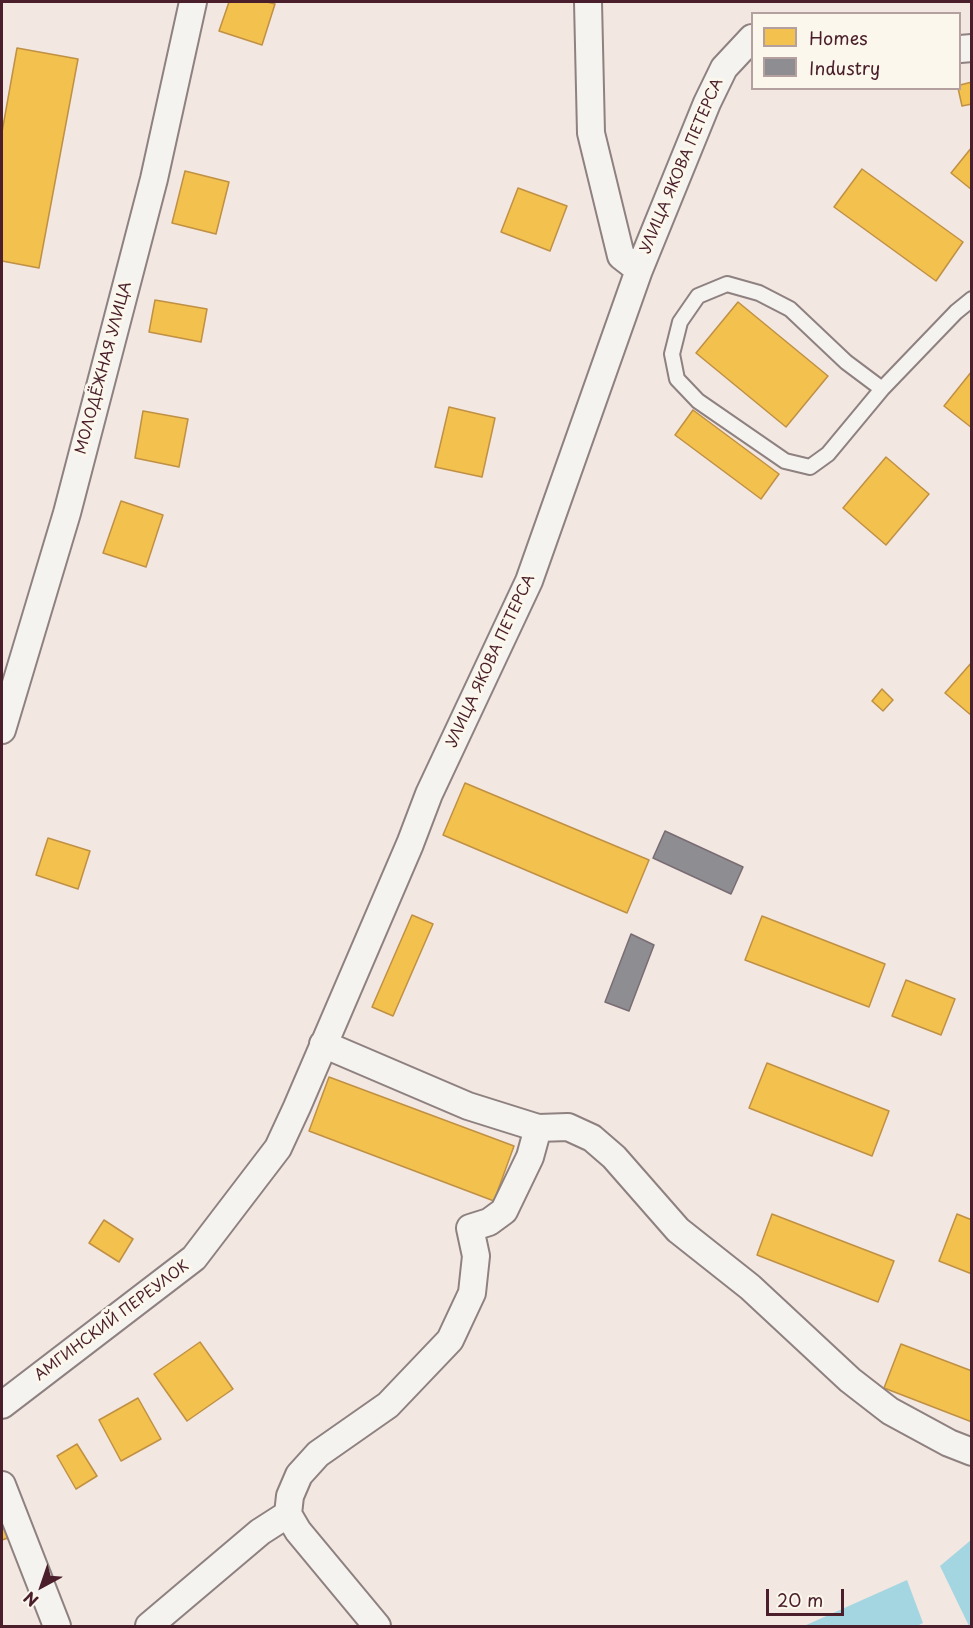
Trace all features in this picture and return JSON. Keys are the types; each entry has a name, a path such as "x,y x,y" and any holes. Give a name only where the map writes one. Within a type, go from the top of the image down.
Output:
{"street":[{"name":"МОЛОДЁЖНАЯ УЛИЦА","path":"2,730 67,513 154,179 193,2"},
{"name":"УЛИЦА ЯКОВА ПЕТЕРСА","path":"588,2 591,133 621,256 639,270"},
{"name":"УЛИЦА ЯКОВА ПЕТЕРСА","path":"323,1044 410,844 429,794 530,581 639,270 706,103 724,68 751,40"},
{"path":"323,1044 468,1106 538,1128 568,1127 592,1138 614,1157 678,1230 750,1287 850,1380 890,1411 949,1443 972,1452"},
{"name":"АМГИНСКИЙ ПЕРЕУЛОК","path":"2,1405 194,1258 278,1148 323,1044"},
{"path":"376,1626 298,1531 288,1514 290,1496 299,1475 318,1454 388,1405 450,1340 472,1293 476,1256 470,1228 489,1222 504,1211 530,1157 538,1128"},
{"path":"2,1485 57,1626"},
{"path":"149,1626 260,1532 288,1514"}],"lane":[{"path":"882,389 846,362 790,309 759,293 727,284 698,296 680,322 672,354 677,379 698,400 785,461 810,467 828,454 882,389 956,312 972,299"}],"water":[{"path":"971,1540 972,1626 969,1626 940,1566"},
{"path":"907,1580 923,1623 917,1626 804,1626"}],"building: Homes":[{"path":"229,2 275,4 262,45 219,31"},
{"path":"17,48 78,59 39,268 2,261 2,132"},
{"path":"972,82 972,104 962,106 958,90 961,90 961,85"},
{"path":"972,147 972,190 951,173"},
{"path":"862,169 963,242 936,281 834,207"},
{"path":"185,171 229,182 216,234 172,223"},
{"path":"518,188 567,206 550,251 501,232"},
{"path":"155,300 207,309 201,342 149,332"},
{"path":"738,302 828,376 786,427 696,353"},
{"path":"972,371 972,428 944,406"},
{"path":"449,407 495,418 482,477 435,467"},
{"path":"693,410 779,474 761,499 675,435"},
{"path":"143,411 188,419 179,467 135,458"},
{"path":"886,457 929,494 886,545 843,508"},
{"path":"121,501 163,515 146,567 103,553"},
{"path":"972,662 972,716 945,693"},
{"path":"882,689 893,700 883,711 872,701"},
{"path":"465,783 649,860 627,913 443,835"},
{"path":"48,838 90,851 78,889 36,875"},
{"path":"412,915 433,924 393,1016 372,1007"},
{"path":"762,916 885,964 869,1007 745,960"},
{"path":"906,980 955,999 941,1035 892,1016"},
{"path":"767,1063 889,1111 872,1156 749,1108"},
{"path":"329,1077 514,1146 494,1201 309,1131"},
{"path":"772,1214 894,1261 878,1302 757,1255"},
{"path":"957,1214 972,1220 972,1274 939,1261"},
{"path":"104,1220 133,1239 119,1262 89,1243"},
{"path":"200,1342 233,1389 187,1421 154,1374"},
{"path":"901,1344 972,1371 972,1422 884,1388"},
{"path":"138,1398 161,1439 121,1461 99,1420"},
{"path":"77,1444 97,1476 76,1489 57,1456"},
{"path":"2,1519 8,1538 2,1540"}],"building: Industry":[{"path":"665,831 743,867 731,894 653,858"},
{"path":"631,934 654,945 629,1011 605,1002"}]}
